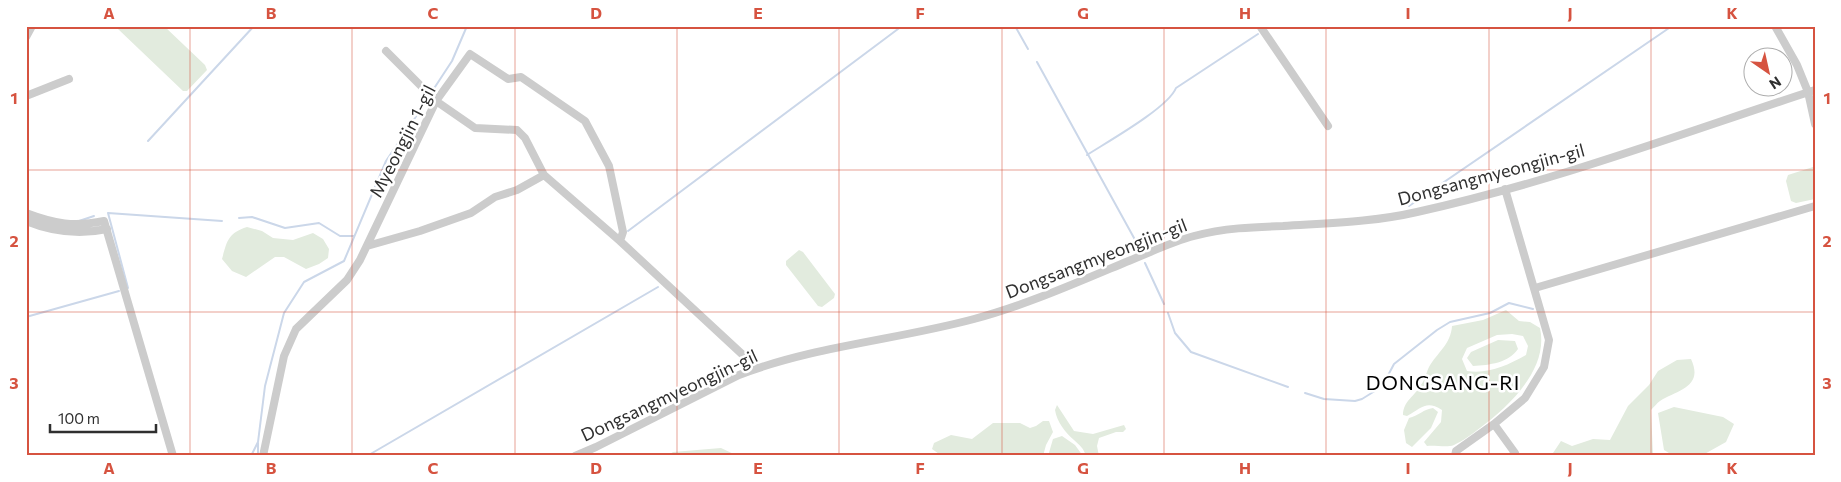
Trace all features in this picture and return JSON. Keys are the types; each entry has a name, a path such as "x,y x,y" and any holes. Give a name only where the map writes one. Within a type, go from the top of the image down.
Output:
{"street":[{"path":"26,37 32,26"},
{"path":"1260,26 1328,126"},
{"path":"1775,26 1811,91 1815,124"},
{"path":"386,51 436,101 475,128 517,130 524,138 544,175 620,241 758,368"},
{"name":"Myeongjin 1-gil","path":"263,456 284,356 296,329 347,280 367,246 436,101 470,54 508,78 521,77 585,121 608,166 623,232 620,241"},
{"path":"26,96 69,78"},
{"name":"Dongsangmyeongjin-gil","path":"575,456 596,448 758,368 795,357 914,333 1007,309 1184,239 1233,228 1341,223 1416,212 1505,189 1646,147 1811,91"},
{"path":"367,246 420,231 471,213 495,197 517,190 544,175"},
{"path":"1455,456 1456,451 1494,424 1524,398 1544,367 1549,340 1505,189"},
{"path":"1535,288 1815,206"},
{"path":"26,213 55,223 105,225"},
{"path":"26,221 41,227 71,233 105,225"},
{"path":"105,225 173,456"},
{"path":"1494,424 1515,453 1512,456"}],"shaded area":[{"path":"117,26 164,26 205,65 207,70 187,91 183,91"},
{"path":"1813,167 1815,169 1815,199 1796,203 1791,201 1786,181 1788,175"},
{"path":"247,227 262,231 273,238 293,240 313,233 323,239 329,249 328,258 306,269 284,257 275,257 246,277 232,271 222,259 229,238"},
{"path":"799,250 803,252 835,294 834,298 822,307 818,306 786,265 786,261"},
{"path":"1506,310 1519,321 1530,322 1540,328 1541,343 1533,372 1514,398 1503,409 1467,437 1451,446 1427,446 1424,442 1441,422 1442,410 1428,405 1407,416 1403,415 1405,406 1419,389 1429,367 1449,338 1452,326 1483,320","holes":["1512,334 1523,336 1528,346 1526,355 1511,363 1490,370 1467,371 1462,359 1467,348 1497,335"]},
{"path":"1498,340 1515,341 1518,349 1504,360 1492,364 1473,366 1467,358 1471,352"},
{"path":"1691,359 1694,368 1692,382 1660,401 1651,410 1653,456 1551,456 1561,441 1572,446 1593,439 1610,440 1628,406 1649,385 1658,371 1677,360"},
{"path":"1057,405 1074,431 1093,434 1124,425 1126,429 1123,432 1116,432 1099,438 1097,446 1099,456 1086,456 1081,447 1060,423 1055,410"},
{"path":"1674,407 1723,417 1734,424 1726,442 1701,456 1674,456 1664,450 1658,413"},
{"path":"1433,408 1438,412 1431,428 1412,447 1406,443 1404,430 1409,418"},
{"path":"1043,421 1049,421 1053,432 1043,456 942,456 932,449 934,443 951,435 972,439 993,423 1020,423 1030,428"},
{"path":"1062,436 1075,445 1083,456 1063,453 1062,456 1048,456 1053,439"},
{"path":"721,448 738,456 667,456 673,452"}],"waterway":[{"path":"148,141 254,26"},
{"path":"431,93 452,61 467,26"},
{"path":"628,231 902,26"},
{"path":"1015,26 1028,49"},
{"path":"1409,206 1672,26"},
{"path":"1087,155 1150,115 1171,96 1176,88 1258,34"},
{"path":"1037,62 1139,247"},
{"path":"251,456 258,442 265,386 284,313 304,282 344,261 386,161 429,97"},
{"path":"128,288 108,213 222,221"},
{"path":"79,221 94,216"},
{"path":"239,218 252,217 285,228 319,223 340,236 354,236"},
{"path":"1145,263 1164,304"},
{"path":"367,456 658,287"},
{"path":"26,317 119,291"},
{"path":"1305,393 1324,399 1355,401 1362,399 1384,383 1394,364 1450,322 1490,313 1509,303 1533,309"},
{"path":"1168,313 1175,333 1191,352 1288,387"},
{"path":"258,443 258,453"}],"district":[{"name":"DONGSANG-RI","path":"1443,382"}]}
